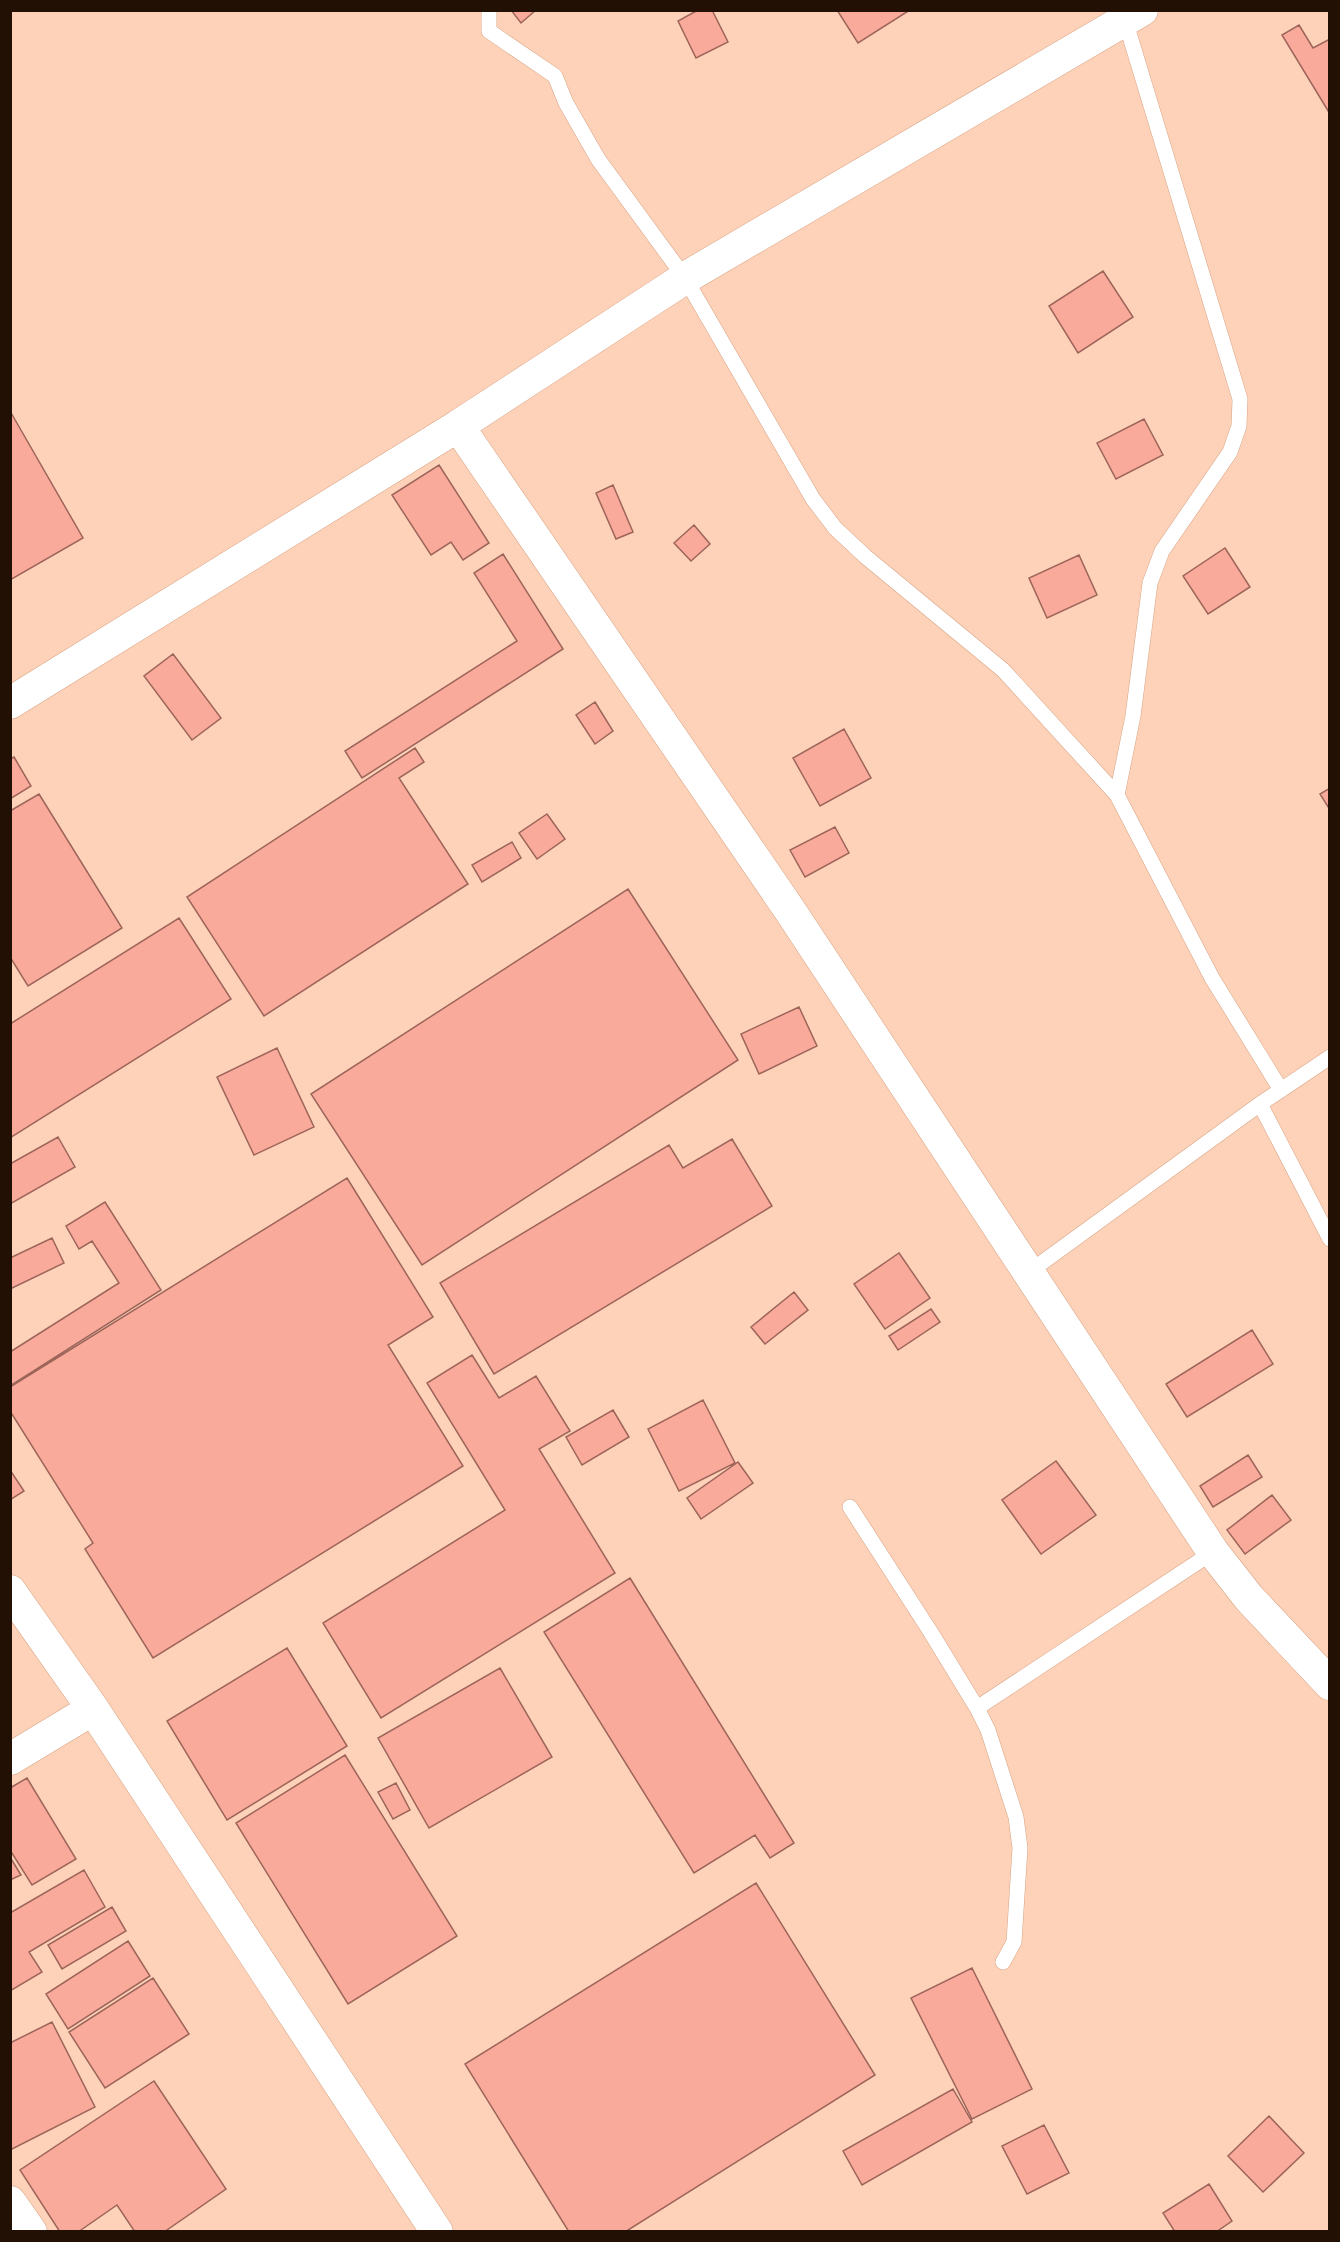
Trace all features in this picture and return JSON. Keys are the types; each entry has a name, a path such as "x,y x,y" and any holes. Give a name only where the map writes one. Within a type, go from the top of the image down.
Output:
{"street":[{"path":"10,703 458,426 685,278 1133,15"},
{"path":"458,426 789,909 1213,1552 1249,1598 1327,1676"},
{"path":"10,1591 93,1709 438,2232"},
{"path":"10,1759 93,1709"},
{"path":"10,2202 31,2232"}],"lane":[{"path":"489,10 489,31 555,76 566,103 598,159 685,278 813,499 835,528 866,557 1004,670 1117,795 1212,978 1281,1090"},
{"path":"1117,795 1133,716 1150,583 1162,551 1230,452 1239,426 1240,399 1133,15"},
{"path":"1029,1272 1260,1104 1329,1057"},
{"path":"1260,1104 1329,1239"},
{"path":"850,1507 988,1730 1016,1817 1020,1848 1014,1942 1003,1962"},
{"path":"976,1708 1213,1552"}],"building":[{"path":"511,10 536,10 521,23"},
{"path":"698,10 712,10 728,42 696,58 678,21"},
{"path":"837,10 910,10 858,43"},
{"path":"1299,25 1313,48 1330,39 1330,114 1282,35"},
{"path":"1103,271 1133,317 1078,353 1049,306"},
{"path":"10,411 83,538 10,580"},
{"path":"1144,419 1163,455 1116,479 1097,443"},
{"path":"439,465 489,543 463,560 451,542 431,555 392,495"},
{"path":"613,485 633,532 616,539 596,493"},
{"path":"694,525 710,544 691,561 674,543"},
{"path":"1225,548 1250,587 1208,614 1183,576"},
{"path":"503,554 563,649 362,778 345,751 517,641 474,573"},
{"path":"1079,555 1097,595 1047,618 1029,578"},
{"path":"173,654 221,718 192,740 144,676"},
{"path":"595,702 613,731 595,744 576,715"},
{"path":"844,729 871,778 820,806 793,758"},
{"path":"415,748 424,762 399,778 468,884 264,1016 187,897"},
{"path":"14,757 31,786 10,799 10,759"},
{"path":"1330,788 1330,810 1320,794"},
{"path":"39,794 122,928 28,986 10,957 10,811"},
{"path":"547,814 565,839 537,859 519,833"},
{"path":"835,827 849,853 805,877 790,850"},
{"path":"512,842 521,858 482,882 472,865"},
{"path":"628,889 738,1060 422,1265 311,1094"},
{"path":"179,918 231,999 10,1138 10,1024"},
{"path":"799,1007 817,1046 759,1074 741,1034"},
{"path":"277,1048 314,1127 254,1155 217,1077"},
{"path":"58,1137 75,1167 10,1204 10,1164"},
{"path":"732,1139 772,1206 494,1374 440,1283 669,1145 683,1168"},
{"path":"347,1178 433,1317 388,1345 463,1466 153,1658 85,1549 93,1543 10,1411 10,1387"},
{"path":"105,1202 161,1290 10,1386 10,1352 119,1283 92,1241 79,1249 66,1226"},
{"path":"52,1238 64,1263 10,1289 10,1258"},
{"path":"899,1253 930,1298 885,1329 854,1284"},
{"path":"794,1292 808,1310 765,1344 751,1327"},
{"path":"931,1309 940,1322 898,1350 889,1336"},
{"path":"1252,1330 1273,1364 1187,1417 1166,1384"},
{"path":"472,1355 499,1398 536,1376 570,1431 539,1449 615,1573 381,1718 323,1623 505,1510 427,1383"},
{"path":"703,1400 735,1463 679,1491 648,1429"},
{"path":"613,1410 629,1437 582,1465 566,1437"},
{"path":"1248,1455 1262,1477 1213,1507 1200,1486"},
{"path":"1056,1461 1096,1515 1041,1554 1002,1500"},
{"path":"738,1462 753,1483 701,1519 687,1498"},
{"path":"10,1470 24,1491 10,1500"},
{"path":"1272,1495 1291,1520 1245,1554 1227,1530"},
{"path":"630,1578 794,1843 770,1858 755,1835 694,1873 544,1632"},
{"path":"287,1648 347,1746 227,1820 167,1721"},
{"path":"500,1668 552,1757 429,1828 378,1738"},
{"path":"345,1755 457,1936 348,2004 236,1823"},
{"path":"27,1778 76,1859 32,1885 10,1850 10,1788"},
{"path":"396,1783 410,1810 393,1819 378,1792"},
{"path":"10,1857 21,1875 10,1880"},
{"path":"84,1870 105,1907 29,1952 42,1972 10,1991 10,1913"},
{"path":"756,1883 875,2075 625,2232 569,2232 465,2064"},
{"path":"112,1907 126,1931 62,1969 48,1945"},
{"path":"128,1941 150,1976 68,2029 46,1994"},
{"path":"972,1968 1032,2089 972,2119 911,1998"},
{"path":"153,1978 189,2034 105,2088 69,2032"},
{"path":"52,2022 95,2107 10,2150 10,2043"},
{"path":"154,2081 226,2189 164,2232 135,2232 117,2205 78,2232 60,2232 20,2170"},
{"path":"953,2089 972,2122 862,2185 843,2151"},
{"path":"1269,2116 1304,2153 1263,2192 1228,2156"},
{"path":"1044,2125 1069,2173 1027,2194 1002,2146"},
{"path":"1209,2184 1232,2221 1216,2232 1175,2232 1163,2213"}]}
